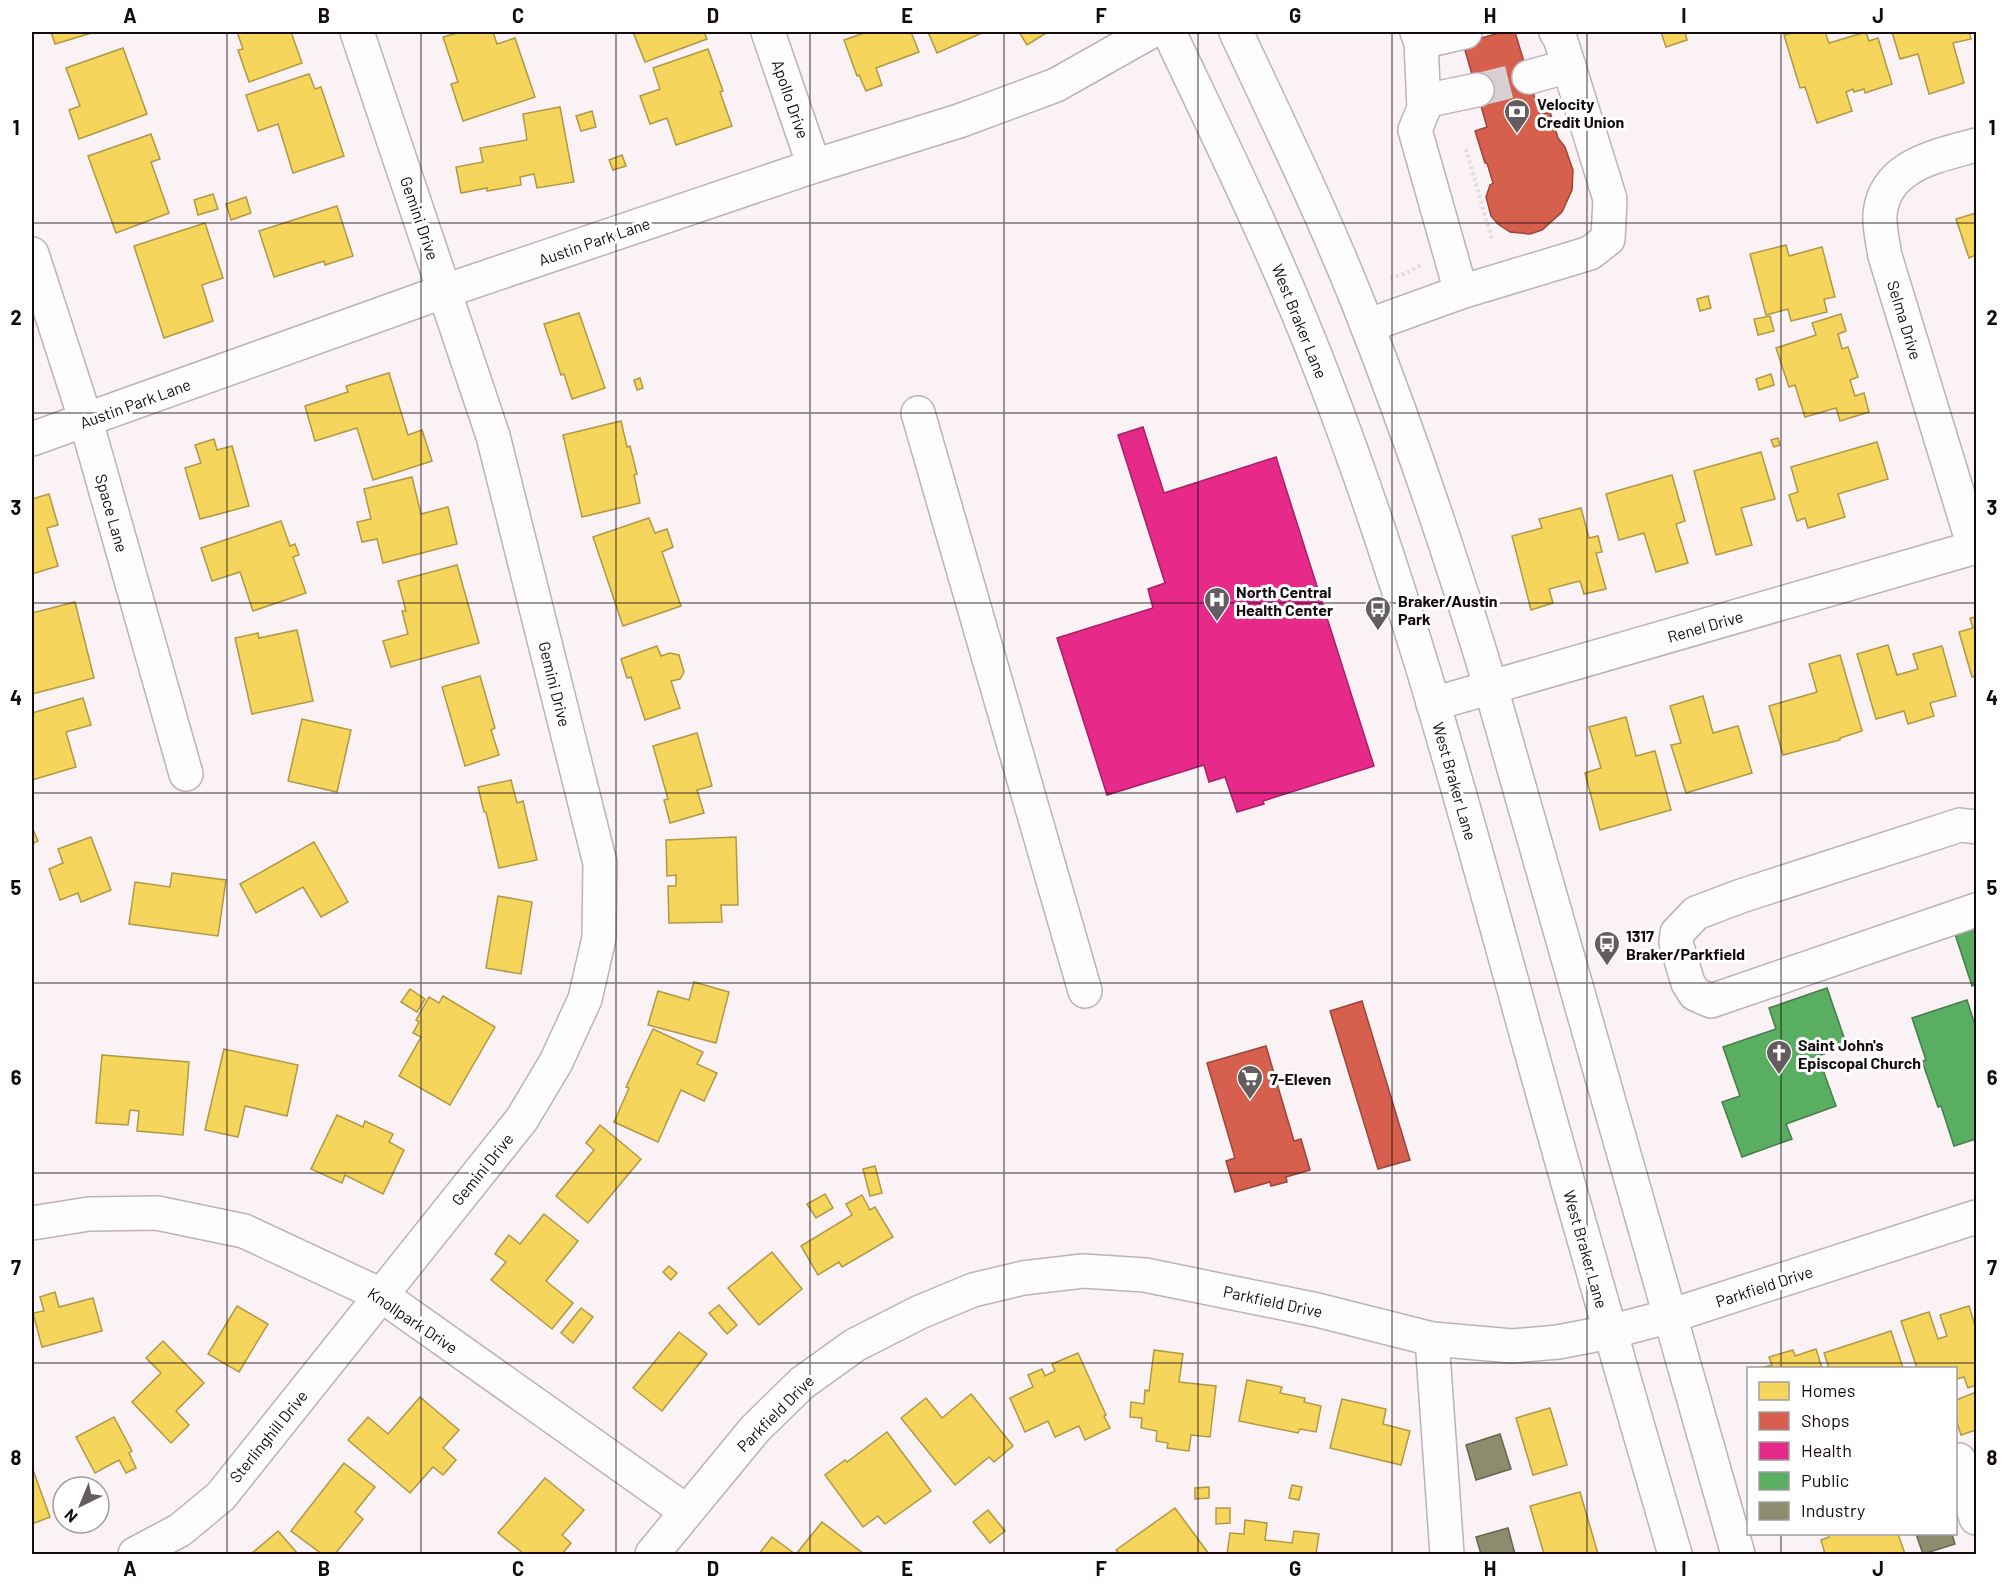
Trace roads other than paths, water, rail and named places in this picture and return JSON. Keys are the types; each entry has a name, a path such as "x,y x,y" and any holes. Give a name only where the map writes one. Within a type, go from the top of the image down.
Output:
{"street":[{"name":"Gemini Drive","path":"357,32 493,436 600,863 599,939 585,999 556,1062 522,1119 381,1295"},
{"name":"Apollo Drive","path":"768,32 814,166"},
{"name":"Austin Park Lane","path":"32,439 445,291 814,166 959,121 1056,85 1150,32"},
{"name":"West Braker Lane","path":"1169,32 1247,197 1324,377 1369,502 1433,704 1596,1288 1675,1554"},
{"path":"1236,32 1319,209 1367,326 1450,554 1491,688 1738,1554"},
{"path":"1461,292 1415,130 1424,108 1419,37 1465,32"},
{"path":"1367,326 1461,292 1590,253 1608,239 1610,199 1569,66 1556,32"},
{"path":"1529,77 1569,66"},
{"path":"1424,101 1477,90"},
{"name":"Selma Drive","path":"1975,547 1885,256 1880,215 1885,195 1896,178 1920,161 1977,145"},
{"name":"Space Lane","path":"32,254 86,421 186,774"},
{"path":"918,413 1085,992"},
{"name":"Renel Drive","path":"1433,704 1975,547"},
{"path":"1977,827 1960,825 1741,896 1696,913 1677,933 1676,942 1688,983 1695,994 1711,1001 1977,910"},
{"name":"Knollpark Drive","path":"32,1223 89,1215 157,1213 244,1231 381,1295 687,1511"},
{"name":"Parkfield Drive","path":"652,1554 755,1430 802,1383 855,1345 920,1312 973,1290 1013,1281 1083,1271 1146,1275 1317,1310 1432,1339 1512,1346 1558,1342 1610,1332 1670,1316 1977,1217"},
{"name":"Sterlinghill Drive","path":"135,1554 180,1530 221,1496 381,1295"},
{"path":"1432,1339 1447,1554"},
{"path":"1964,1459 1977,1518"}],"tunnel":[{"path":"1477,90 1529,77"}],"place":[{"name":"Velocity Credit Union","path":"1517,135"},
{"name":"North Central Health Center","path":"1217,623"},
{"name":"Braker/Austin Park","path":"1378,632"},
{"name":"1317 Braker/Parkfield","path":"1607,967"},
{"name":"Saint John's Episcopal Church","path":"1779,1076"},
{"name":"7-Eleven","path":"1250,1101"}]}
